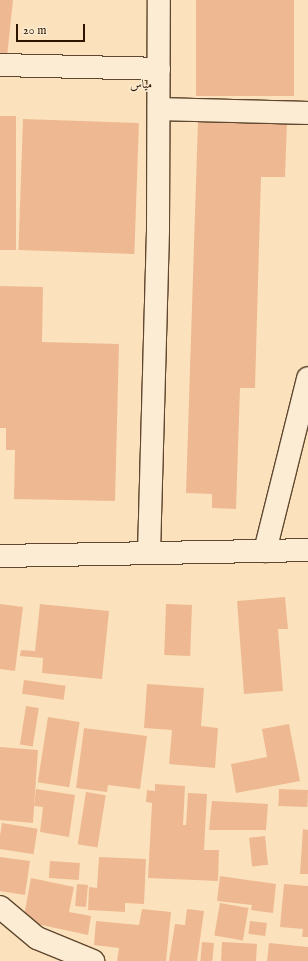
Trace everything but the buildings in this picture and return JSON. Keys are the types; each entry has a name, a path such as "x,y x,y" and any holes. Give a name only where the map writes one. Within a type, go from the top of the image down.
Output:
{"street":[{"path":"150,553 159,109 159,0"},
{"path":"0,65 159,69"},
{"path":"159,109 308,113"},
{"path":"265,550 308,378"},
{"path":"0,556 308,550"},
{"path":"1,910 37,938 93,961"}],"district":[{"name":"مياس","path":"141,85"}]}
